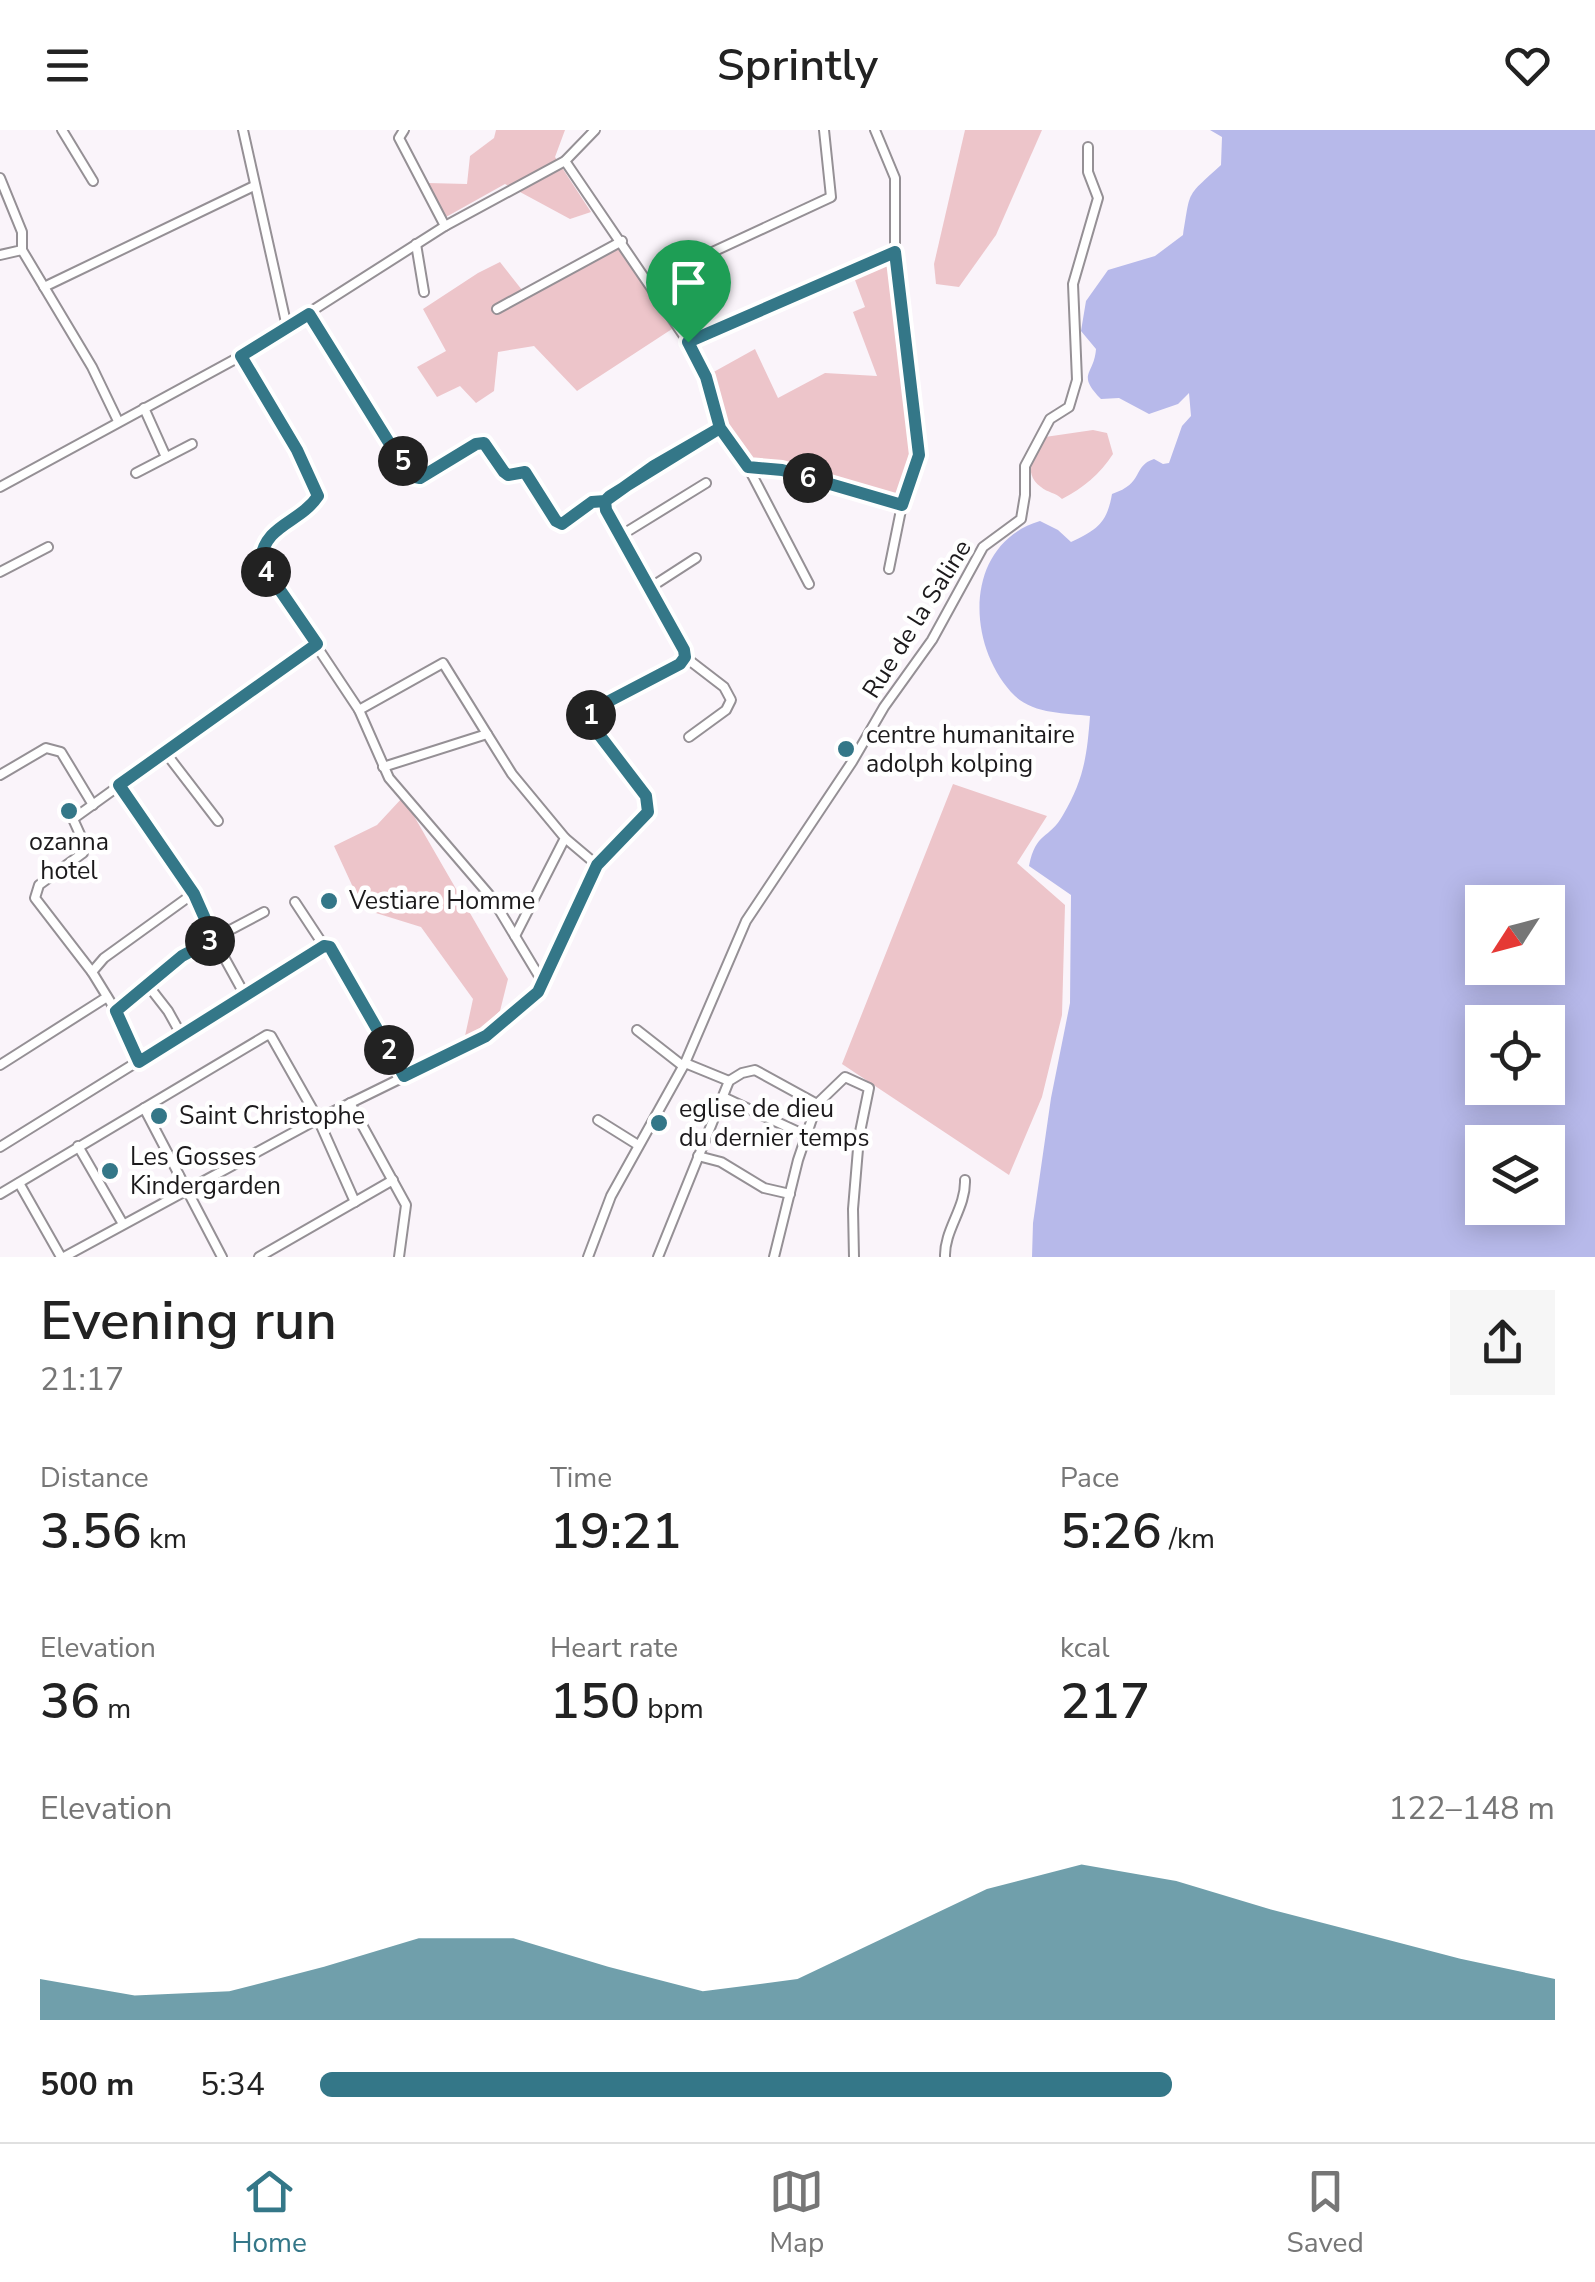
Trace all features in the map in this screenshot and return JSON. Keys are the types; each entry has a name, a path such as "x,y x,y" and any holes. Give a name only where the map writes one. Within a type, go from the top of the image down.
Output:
{"street":[{"path":"62,130 93,181"},
{"path":"243,130 287,327"},
{"path":"404,130 399,138 446,226"},
{"path":"650,281 832,198 824,130"},
{"path":"875,130 895,178 895,252 919,455 902,505 889,569"},
{"path":"0,487 241,356 446,226 566,161 592,131"},
{"name":"Rue de la Saline","path":"588,1257 611,1196 684,1064 746,922 844,775 884,706 932,640 983,547 1020,519 1025,466 1050,419 1068,407 1077,380 1073,284 1098,198 1088,172 1088,147"},
{"path":"566,161 688,342 706,377 720,428 748,467 809,584"},
{"path":"0,178 22,232 22,250 92,367 118,421"},
{"path":"44,287 254,186"},
{"path":"497,309 622,241"},
{"path":"416,244 424,292"},
{"path":"0,255 22,250"},
{"path":"688,342 895,252"},
{"path":"309,314 393,449 415,477 420,478 481,442 508,475 525,472 556,521 569,522 592,502 605,501 654,466 720,428"},
{"path":"241,356 297,450 318,496 310,507 274,532 263,546 260,561 358,710 383,767 404,798 464,862 542,980"},
{"path":"144,408 166,457"},
{"path":"136,473 192,444"},
{"path":"748,467 782,470 902,505"},
{"path":"620,536 706,484"},
{"path":"19,1183 63,1257 318,1119 486,1036 538,992 597,865 648,812 649,805 591,724 594,709 680,664 685,657 605,501"},
{"path":"0,572 48,546"},
{"path":"648,589 696,558"},
{"path":"139,1062 116,1011 92,972 35,898 39,885 83,853 83,841 72,820 317,644"},
{"path":"685,657 724,687 731,700 726,710 688,737"},
{"path":"358,710 443,663 512,774 565,838 597,865"},
{"path":"383,767 487,734"},
{"path":"0,775 46,748 61,752 93,805"},
{"path":"165,752 218,821"},
{"path":"119,785 194,894 246,997"},
{"path":"515,936 565,838"},
{"path":"92,972 104,958 194,894"},
{"path":"296,902 324,946"},
{"path":"116,1011 182,956 264,912"},
{"path":"0,1148 324,946 330,947 404,1076"},
{"path":"146,984 182,1036"},
{"path":"0,1065 107,998"},
{"path":"637,1030 684,1064 729,1081"},
{"path":"0,1194 271,1036 318,1119 354,1202"},
{"path":"658,1257 729,1081 755,1070 817,1104"},
{"path":"774,1257 817,1104 845,1076 869,1088 858,1137 854,1257"},
{"path":"723,1097 807,1136"},
{"path":"350,1103 406,1205 399,1257"},
{"path":"144,1108 222,1257"},
{"path":"598,1120 638,1145"},
{"path":"78,1146 123,1224"},
{"path":"698,1156 721,1162 764,1188 790,1194"},
{"path":"259,1257 393,1180"},
{"path":"945,1257 944,1246 965,1196 965,1180"}],"shaded area":[{"path":"496,130 565,130 555,157 591,212 570,219 505,184 446,217 428,183 467,184 470,156 494,138"},
{"path":"965,130 1042,130 996,235 959,287 936,284 934,264"},
{"path":"616,240 672,329 577,391 534,346 498,352 494,391 476,403 460,386 437,397 417,367 446,351 423,309 500,262 522,290"},
{"path":"894,255 913,437 898,501 749,464 720,421 710,374 755,349 778,398 825,373 877,376 853,312 865,307 852,272"},
{"path":"1093,430 1107,433 1113,454 1090,480 1062,499 1035,481 1032,462 1045,437"},
{"path":"953,784 1047,816 1017,863 1065,905 1062,1015 1042,1097 1009,1175 842,1064"},
{"path":"403,797 508,979 500,1011 471,1039 465,1036 473,999 421,927 363,909 334,846 377,825"}],"water":[{"path":"1210,130 1595,130 1595,1257 1032,1257 1033,1223 1051,1098 1070,1003 1071,895 1029,866 1035,847 1058,823 1076,790 1086,755 1090,716 1041,709 1015,696 987,651 980,598 985,573 997,551 1015,533 1040,521 1071,542 1099,524 1112,494 1129,485 1147,462 1154,459 1169,463 1182,426 1191,416 1189,393 1178,404 1149,414 1119,398 1101,399 1088,379 1096,349 1081,331 1086,301 1108,270 1155,256 1183,235 1192,195 1221,165 1222,137"}],"place":[{"name":"centre humanitaire adolph kolping","path":"846,749"},
{"name":"ozanna hotel","path":"69,811"},
{"name":"Vestiare Homme","path":"329,901"},
{"name":"Saint Christophe","path":"159,1116"},
{"name":"eglise de dieu du dernier temps","path":"659,1123"},
{"name":"Les Gosses Kindergarden","path":"110,1171"}],"route":[{"path":"688,342 706,377 720,428 654,466 605,501 606,510 685,657 680,664 594,709 590,718 646,796 648,812 597,865 538,992 486,1036 404,1076 330,947 324,946 139,1062 116,1011 182,956 214,939 194,894 119,785 317,644 260,561 263,546 274,532 310,507 318,496 297,450 241,356 309,314 393,449 415,477 420,478 481,442 508,475 525,472 556,521 562,524 592,502 605,501 610,496 654,466 720,428 748,467 782,470 902,505 919,455 895,252 688,342"}]}
